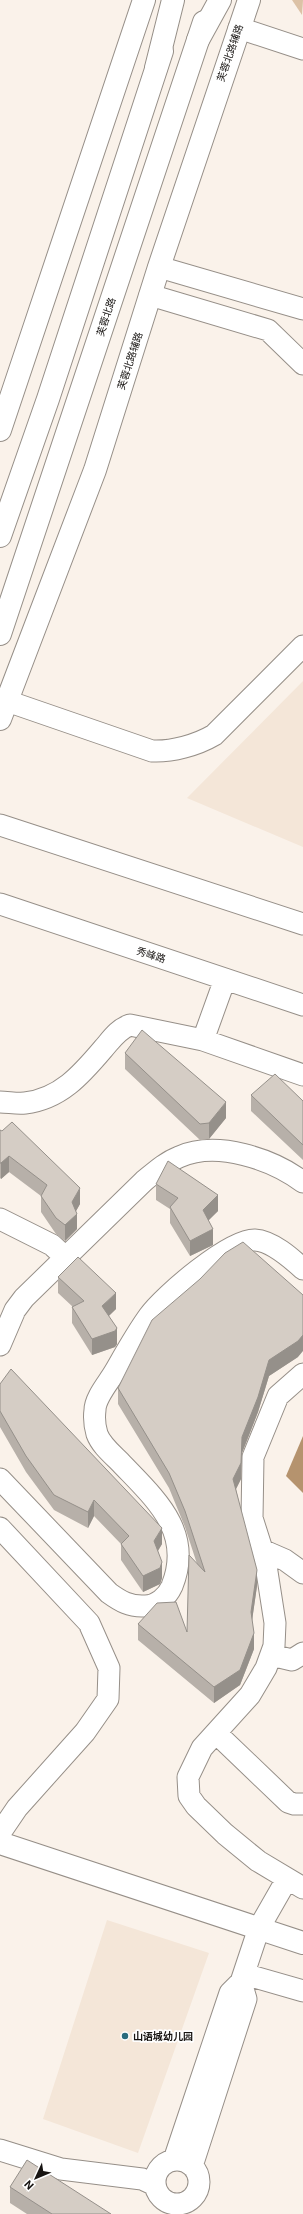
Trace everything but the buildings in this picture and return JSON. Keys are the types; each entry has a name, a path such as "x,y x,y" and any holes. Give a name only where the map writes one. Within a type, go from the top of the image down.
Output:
{"main road":[{"path":"0,430 144,0"},
{"path":"156,68 173,0"},
{"path":"0,536 48,399 179,0"},
{"name":"芙蓉北路","path":"0,634 212,0"},
{"path":"198,40 220,0"},
{"name":"芙蓉北路辅路","path":"3,710 95,470 159,267 238,28 249,0"},
{"path":"0,1843 303,1943"}],"street":[{"path":"238,28 303,49"},
{"path":"159,267 303,309"},
{"path":"150,295 268,330 303,364"},
{"path":"3,710 152,751 163,751 204,741 214,734 303,646"},
{"path":"0,825 303,924"},
{"name":"秀峰路","path":"0,904 303,1005"},
{"path":"203,1040 225,980"},
{"path":"0,1102 24,1103 48,1098 67,1087 88,1067 117,1033 130,1025 203,1040 303,1075"},
{"path":"0,1345 15,1310 24,1298 144,1181 162,1166 180,1156 201,1151 239,1153 264,1160 289,1172 303,1182"},
{"path":"0,1219 52,1245 66,1258"},
{"path":"0,1479 109,1593 122,1603 138,1606 148,1606 158,1603 169,1593 174,1581 178,1556 175,1532 168,1516 158,1501 105,1446 98,1434 94,1408 149,1315 186,1279 223,1253 243,1241 255,1240 268,1244 292,1259 303,1269"},
{"path":"183,2163 230,1993 242,1978 259,1928 295,1884 258,1861 225,1834 196,1806 189,1796 188,1777 202,1748 250,1695 266,1668 274,1646 275,1623 262,1550 252,1518 253,1457 278,1396 303,1374"},
{"path":"0,1528 89,1623 109,1668 108,1699 85,1732 17,1808 0,1833"},
{"path":"262,1550 285,1560 303,1573"},
{"path":"271,1655 292,1660 303,1653"},
{"path":"216,1733 288,1802 303,1804"},
{"path":"242,1978 303,1991"},
{"path":"0,2150 61,2169 158,2188 189,2200 197,2189 198,2175 183,2163 162,2166 158,2188"}],"shaded area":[{"path":"292,0 303,0 302,15"},
{"path":"303,681 303,847 187,798"},
{"path":"303,1436 303,1493 286,1476"},
{"name":"山语城幼儿园","path":"107,1920 209,1953 138,2153 43,2119"}],"place":[{"name":"山语城幼儿园","path":"125,2036"}]}
